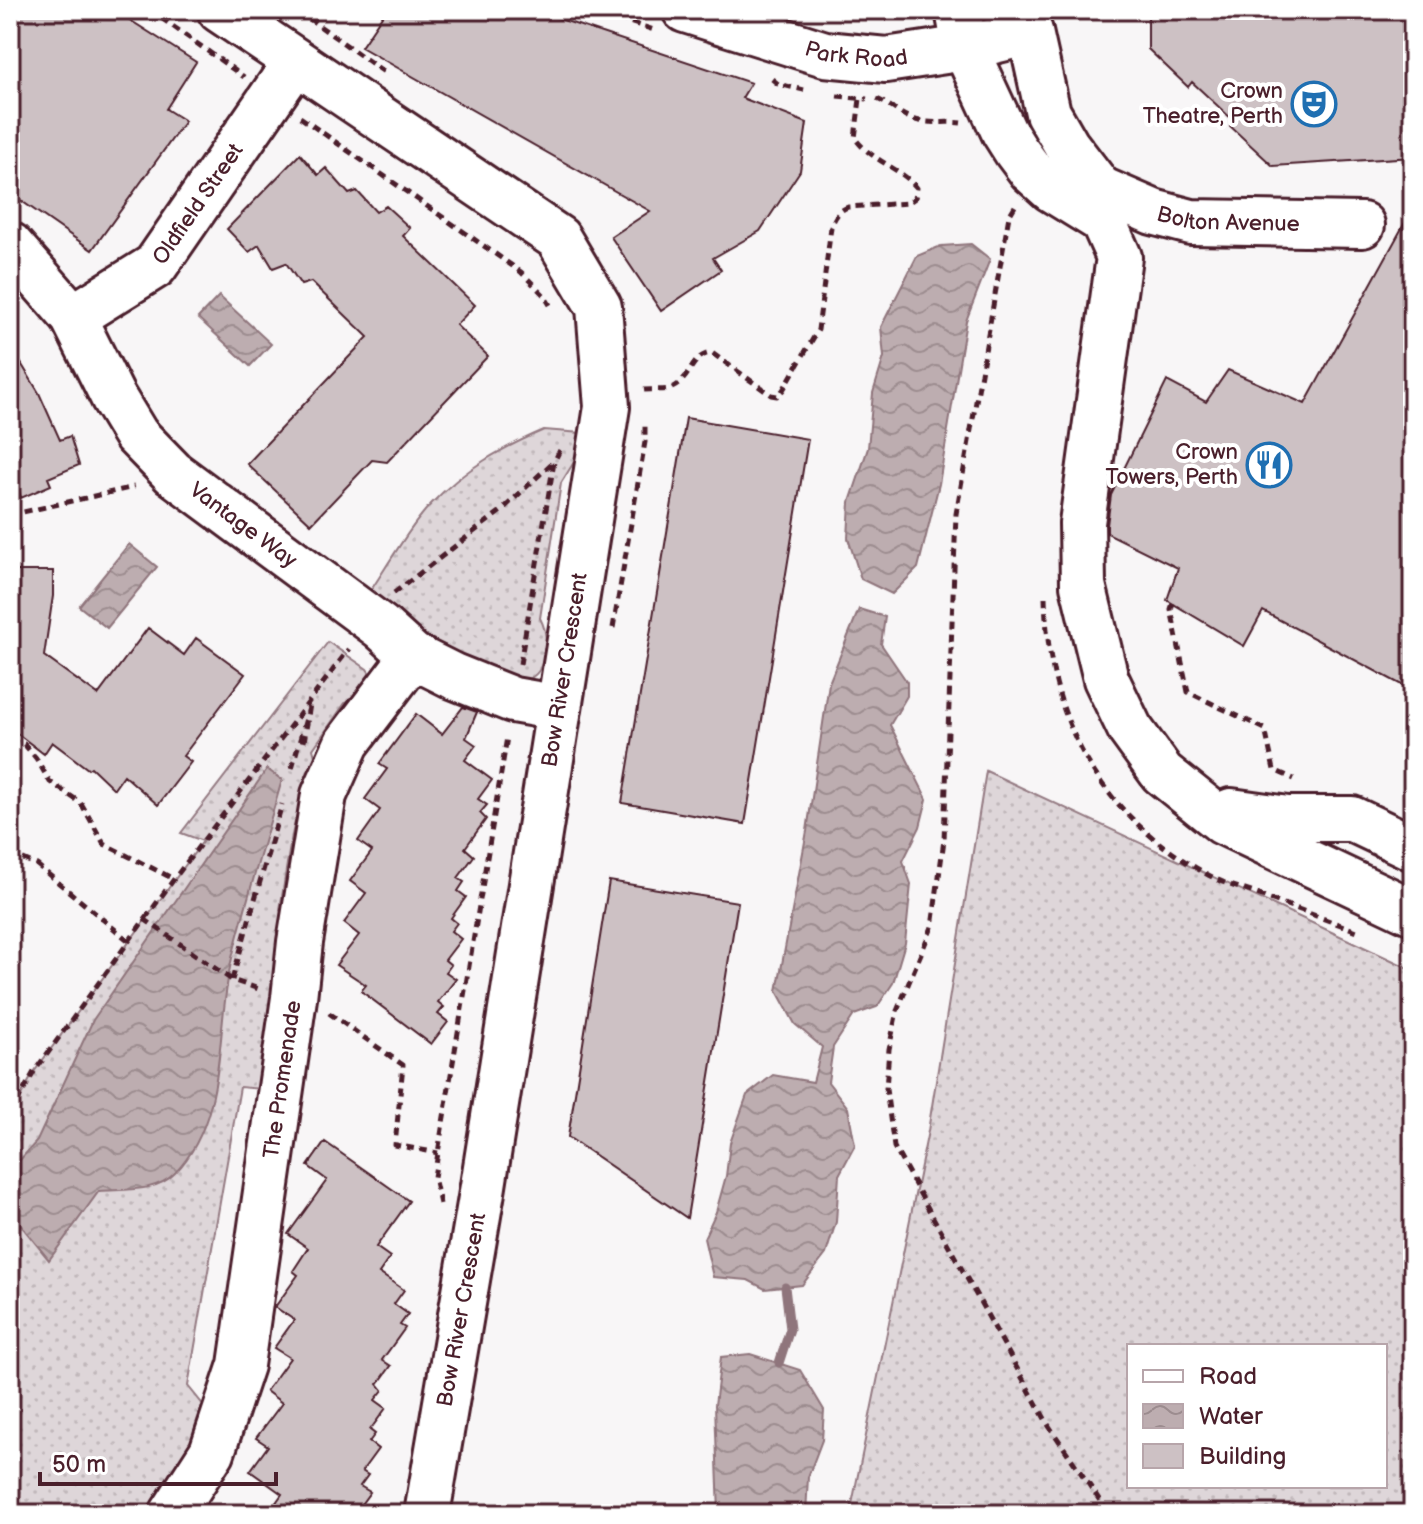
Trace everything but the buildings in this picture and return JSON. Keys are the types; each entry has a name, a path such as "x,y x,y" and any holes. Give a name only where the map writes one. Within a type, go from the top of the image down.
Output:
{"street":[{"name":"Bow River Crescent","path":"220,10 558,238 599,307 607,407 483,1186 427,1514"},
{"name":"Park Road","path":"685,10 825,54 886,60 962,29 1026,21"},
{"name":"Bolton Avenue","path":"1026,21 1048,113 1101,205 1153,212 1191,222 1362,225"},
{"path":"962,29 1004,132 1031,171 1051,189 1101,205 1119,257 1082,523 1083,585 1106,679 1130,729 1162,773 1223,822 1413,912"},
{"name":"Oldfield Street","path":"73,317 155,266 295,63"},
{"name":"Vantage Way","path":"10,245 73,317 136,435 153,480 381,627 413,656 513,700 559,708"},
{"name":"The Promenade","path":"172,1514 212,1452 241,1365 300,942 324,795 347,743 413,656"},
{"path":"1206,808 1288,819 1352,819 1413,848"}],"path":[{"path":"150,10 247,80"},
{"path":"644,390 672,388 685,378 704,353 712,353 771,395 777,396 783,390 818,330 831,227 840,210 908,203 915,198 917,188 911,180 874,158 855,138 860,99"},
{"path":"293,131 299,116 521,272 544,295 551,307"},
{"path":"1017,203 1009,216 956,514 944,840 932,927 897,1011 889,1049 886,1089 894,1147 1049,1426 1109,1514"},
{"path":"441,1208 434,1177 554,462 560,449"},
{"path":"403,603 392,594 501,511 554,462"},
{"path":"128,476 153,480"},
{"path":"10,515 153,480"},
{"path":"1173,603 1171,609 1188,692 1265,729 1274,770 1302,784"},
{"path":"10,1115 34,1072 144,919 349,649 337,640"},
{"path":"10,741 24,744 50,782 81,803 104,844 174,879"},
{"path":"10,853 37,865 129,941"},
{"path":"144,919 226,976 262,990"},
{"path":"322,1024 324,1009 403,1065 395,1145 438,1153"}],"shaded area":[{"path":"544,430 581,433 579,454 561,483 540,618 546,635 543,659 533,677 511,682 478,671 458,660 365,599 415,524 444,491 484,460"},
{"path":"328,642 367,669 375,681 365,697 345,703 313,749 315,777 293,829 280,910 289,923 261,1089 240,1087 188,1386 208,1411 186,1458 150,1511 129,1504 119,1514 10,1514 10,1115 34,1072 203,841 181,833"},
{"path":"986,771 1413,970 1413,1514 850,1514 928,1131"}],"water":[{"path":"971,244 990,259 966,321 939,484 918,568 892,594 861,579 848,538 850,502 868,448 873,393 884,357 881,327 917,256 941,246"},
{"path":"219,296 271,344 250,366 198,318"},
{"path":"129,544 157,567 107,628 79,606"},
{"path":"859,609 885,617 881,644 907,682 907,696 890,725 927,799 920,827 903,861 911,884 905,943 893,983 877,1007 854,1015 833,1047 828,1082 848,1108 855,1145 839,1175 836,1222 826,1254 802,1285 765,1289 748,1280 713,1277 704,1238 716,1212 726,1176 730,1143 747,1095 773,1075 813,1082 822,1047 795,1024 777,991 807,831 829,683"},
{"path":"267,769 282,780 232,958 217,1071 204,1126 192,1151 175,1173 159,1184 139,1189 99,1191 49,1260 10,1212 10,1171 37,1141 93,1020"},
{"path":"750,1354 800,1370 824,1410 822,1440 808,1477 806,1514 719,1514 715,1405 721,1357"}],"waterway":[{"path":"779,1363 790,1329 785,1287"}],"place":[{"name":"Crown Theatre, Perth","path":"1314,104"},
{"name":"Crown Towers, Perth","path":"1269,465"}]}
